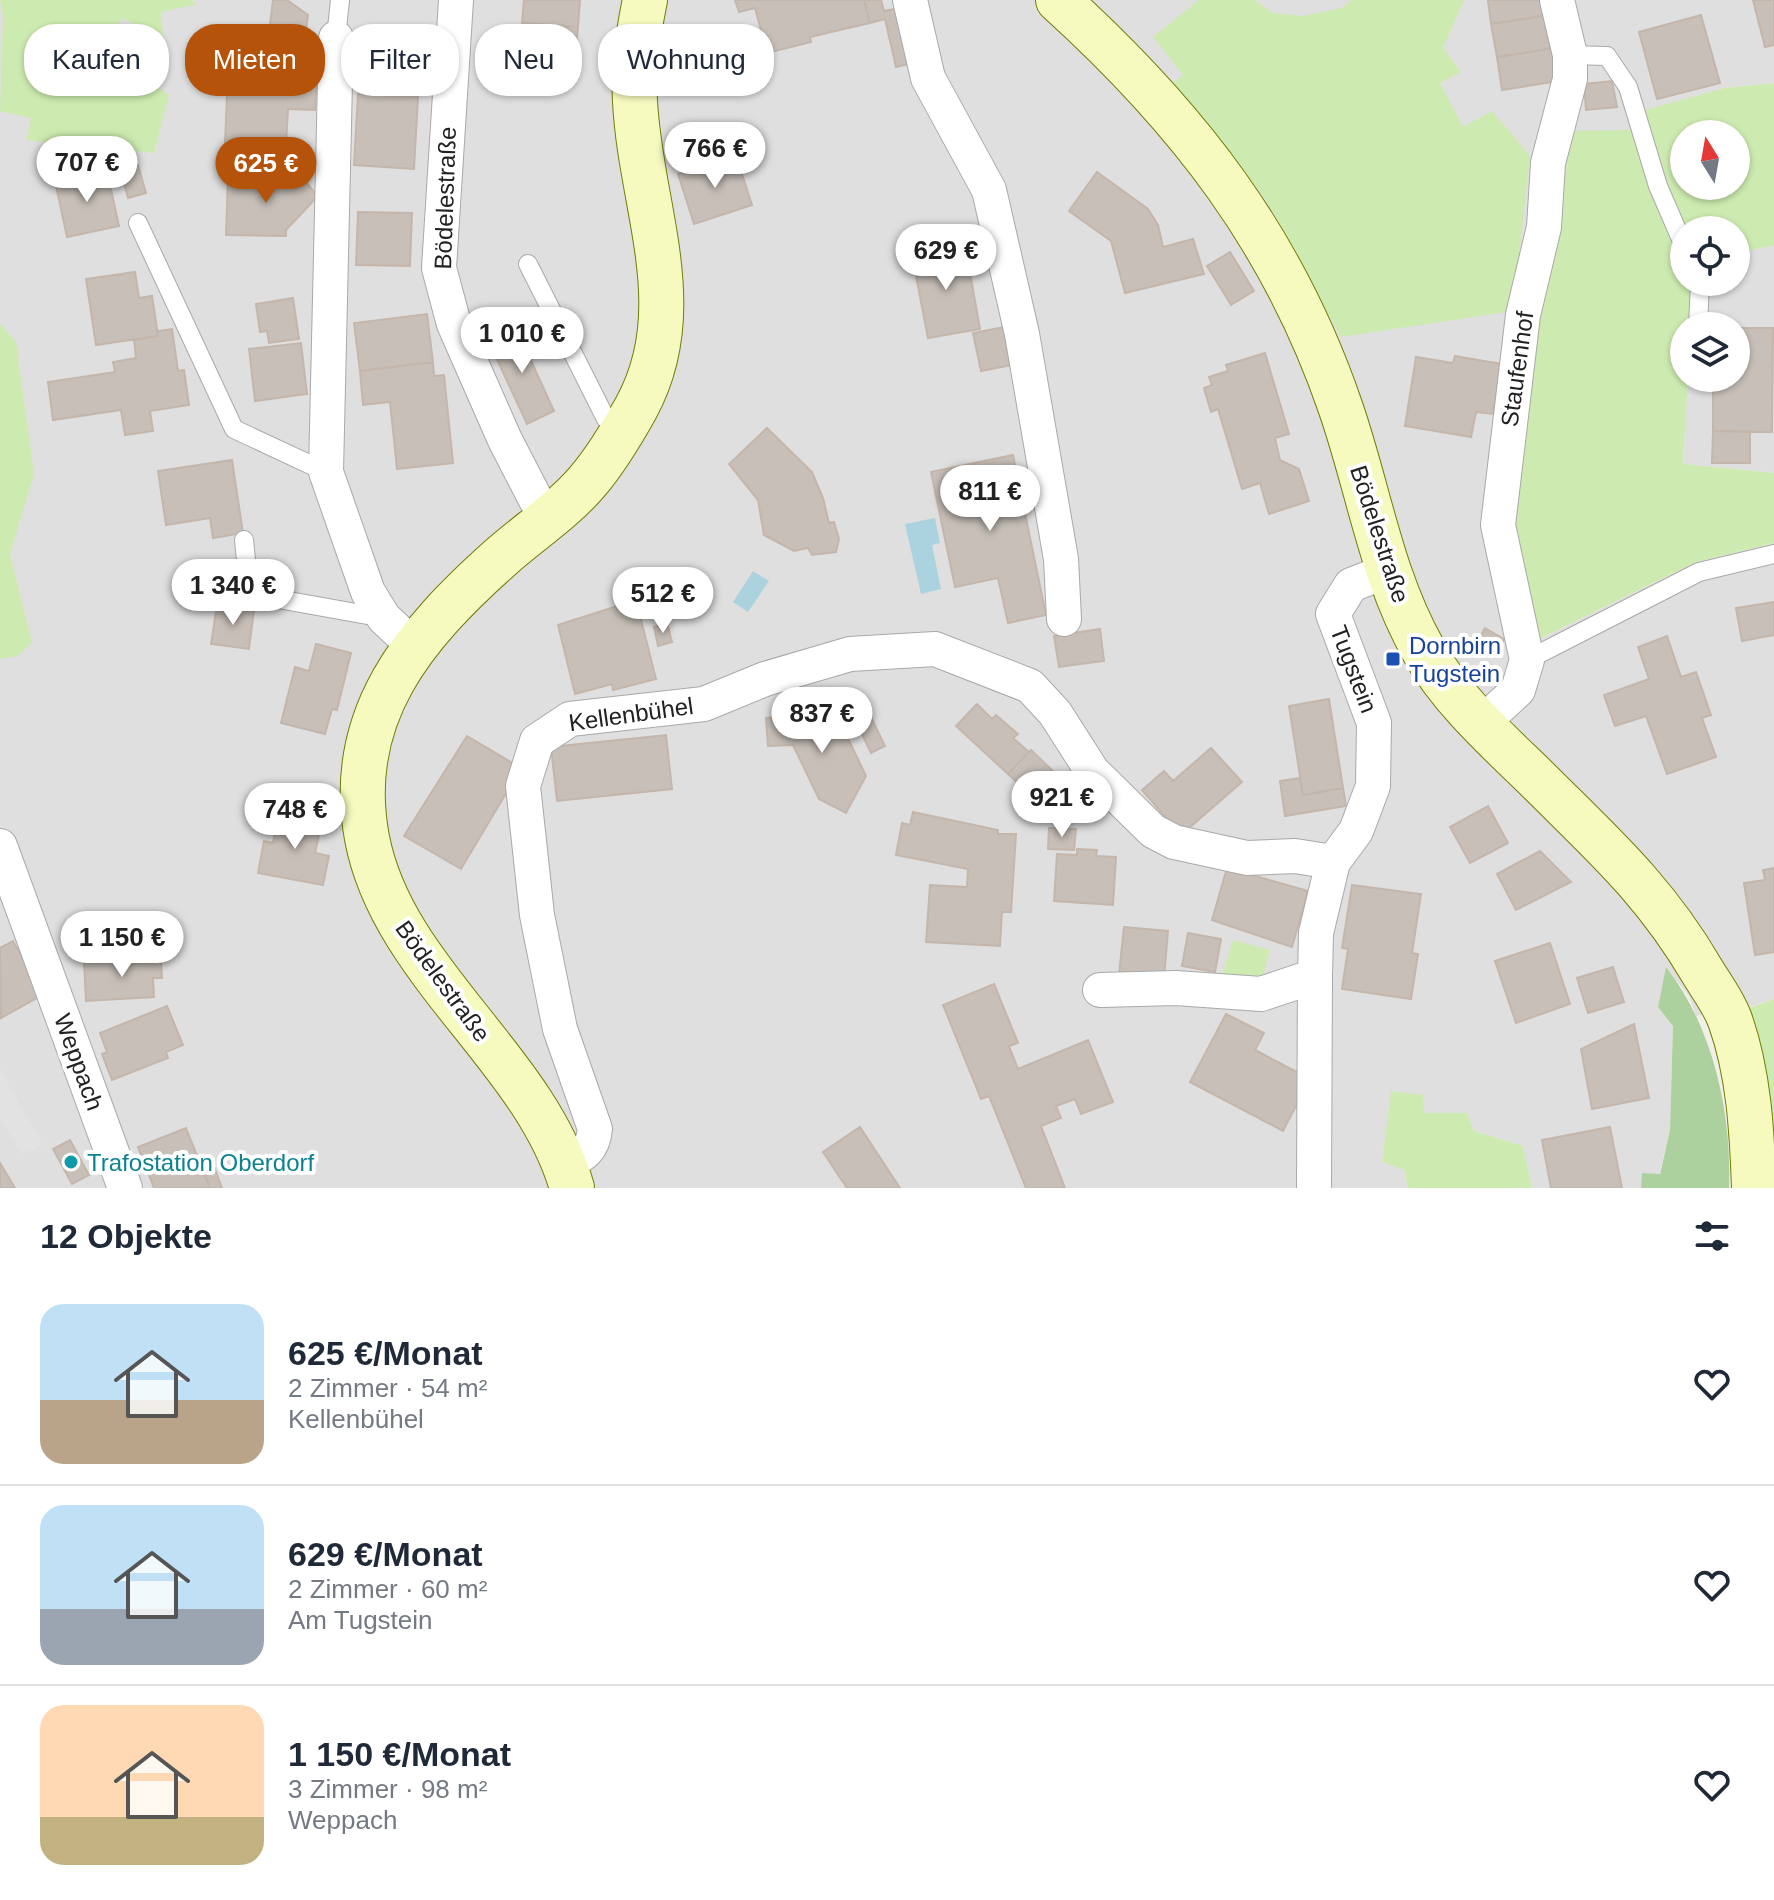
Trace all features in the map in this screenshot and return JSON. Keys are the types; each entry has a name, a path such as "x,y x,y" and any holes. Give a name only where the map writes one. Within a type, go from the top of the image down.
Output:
{"main road":[{"name":"Bödelestraße","path":"569,1176 511,1076 400,923 374,870 363,811 368,745 399,632 457,598 586,483 623,430 650,373 663,306 660,252 635,103 635,50 645,0"},
{"name":"Bödelestraße","path":"1058,0 1110,47 1179,123 1247,210 1321,356 1342,411 1387,571 1424,652 1481,724 1624,864 1673,922 1730,1018 1751,1115 1754,1188"}],"street":[{"name":"Bödelestraße","path":"456,0 439,268 454,324 505,440 536,500 549,516"},
{"path":"910,0 928,78 989,190 1022,334 1061,559 1064,619"},
{"name":"Staufenhof","path":"1527,660 1498,525 1523,315 1544,227 1548,163 1570,79 1570,55 1557,0"},
{"path":"336,38 326,472 368,592 399,632"},
{"name":"Tugstein","path":"1314,1188 1316,933 1333,862 1356,831 1373,786 1374,723 1333,614 1351,585 1387,571"},
{"name":"Kellenbühel","path":"569,1176 594,1144 595,1129 551,996 526,840 523,786 537,741 570,719 704,704 765,679 850,654 935,649 1030,686 1055,713 1092,771 1153,831 1174,842 1247,858 1295,856 1333,862"},
{"path":"1481,724 1518,690 1527,660"},
{"name":"Weppach","path":"0,846 12,925 125,1188"},
{"path":"1100,990 1176,988 1261,994 1315,976"}],"lane":[{"path":"336,38 340,0"},
{"path":"1570,55 1607,56 1628,87 1658,186 1671,216"},
{"path":"138,223 234,429 326,472"},
{"path":"528,264 606,419 623,430"},
{"path":"244,540 247,570 267,597 399,632"},
{"path":"1527,660 1699,572 1774,554"}],"shaded area":[{"path":"0,0 1774,0 1774,83 1725,88 1645,111 1670,187 1670,200 1674,200 1679,216 1670,216 1670,240 1656,202 1533,642 1696,562 1774,543 1774,999 1746,1008 1696,1016 1689,996 1666,968 1658,1007 1673,1026 1670,1130 1659,1175 1643,1173 1641,1188 1532,1188 1523,1146 1474,1131 1467,1113 1424,1113 1392,1091 1382,1161 1404,1170 1408,1188 0,1188"},
{"path":"1774,245 1774,473 1683,464 1687,392 1750,392 1750,312 1692,312 1691,296 1750,296 1750,251"},
{"path":"0,1069 43,1145 21,1154 0,1116"}],"green space":[{"path":"0,0 192,0 197,4 161,12 162,24 134,24 121,18 120,24 24,24 24,96 169,96 154,153 26,140 31,118 0,111 3,16"},
{"path":"1199,0 1255,0 1273,13 1303,16 1341,8 1352,0 1464,0 1443,48 1461,72 1440,83 1463,127 1492,111 1530,156 1513,311 1341,337 1266,200 1173,83 1183,75 1153,37"},
{"path":"1774,83 1774,245 1750,251 1750,216 1679,216 1672,200 1750,200 1750,120 1670,120 1670,194 1645,110 1725,88"},
{"path":"1633,130 1670,239 1670,296 1692,298 1692,312 1670,312 1670,392 1687,392 1683,464 1774,473 1774,543 1696,562 1533,642 1513,559 1513,493 1568,131"},
{"path":"0,324 16,342 34,474 10,554 32,642 17,656 0,659"},
{"path":"1233,940 1270,950 1262,980 1221,980"},
{"path":"1666,967 1696,1016 1716,1072 1727,1130 1729,1188 1641,1188 1642,1173 1660,1174 1670,1130 1673,1026 1658,1007"},
{"path":"1774,999 1774,1188 1746,1009"},
{"path":"1391,1091 1423,1095 1424,1113 1467,1113 1474,1131 1523,1146 1532,1188 1408,1188 1404,1170 1382,1162"}],"water":[{"path":"935,518 940,543 932,545 941,589 921,594 905,524"},
{"path":"753,571 769,581 748,612 733,602"}],"building":[{"path":"273,0 287,0 308,15 307,24 270,24"},
{"path":"524,0 580,0 578,24 522,23"},
{"path":"735,0 864,0 870,23 810,37 811,42 774,51 774,24 759,24 755,8 739,12"},
{"path":"864,0 881,0 884,11 900,8 913,63 896,67 885,19 870,23"},
{"path":"1488,0 1546,0 1549,15 1491,24"},
{"path":"1753,0 1774,0 1774,45 1765,47"},
{"path":"1549,15 1554,48 1497,57 1491,24"},
{"path":"1701,15 1720,83 1657,99 1639,32"},
{"path":"1554,48 1559,81 1502,90 1497,57"},
{"path":"1612,81 1617,107 1586,110 1584,84"},
{"path":"227,96 316,96 315,110 288,109 286,145 225,143"},
{"path":"358,96 418,97 414,169 354,165"},
{"path":"736,155 752,205 694,224 678,174"},
{"path":"119,165 138,165 146,193 128,198"},
{"path":"107,171 119,226 67,237 55,181"},
{"path":"297,172 318,196 286,230 286,236 226,235 228,177 289,179"},
{"path":"1097,172 1148,209 1158,225 1163,247 1193,239 1204,274 1125,293 1111,241 1069,211"},
{"path":"358,212 412,213 410,266 356,265"},
{"path":"965,245 980,329 928,338 912,255"},
{"path":"1230,252 1254,291 1231,305 1207,266"},
{"path":"135,272 139,298 152,296 158,336 96,345 86,279"},
{"path":"293,298 299,339 269,343 267,331 260,332 256,304"},
{"path":"427,314 433,362 360,371 354,323"},
{"path":"520,327 530,351 527,352 554,411 527,424 489,342"},
{"path":"1005,327 1012,365 981,371 973,333"},
{"path":"1750,328 1773,328 1772,432 1713,431 1713,392 1750,392"},
{"path":"172,329 178,371 184,370 189,405 150,411 153,431 125,435 121,410 53,420 48,382 115,372 113,362 136,358 134,340 158,336 157,331"},
{"path":"301,343 307,394 255,401 249,349"},
{"path":"1265,353 1289,434 1275,438 1280,460 1299,469 1309,501 1269,514 1260,483 1242,489 1218,409 1211,412 1204,388 1212,385 1209,377 1228,371 1226,365"},
{"path":"1455,356 1502,364 1493,414 1476,412 1471,437 1405,426 1416,357 1453,363"},
{"path":"433,362 434,376 444,375 453,463 397,469 390,402 363,405 360,371"},
{"path":"767,428 812,472 829,523 834,522 839,539 836,552 812,555 808,548 794,551 764,535 758,500 729,464"},
{"path":"1713,431 1750,432 1750,463 1712,463"},
{"path":"1013,455 1046,615 1008,623 998,578 955,587 931,472"},
{"path":"232,460 243,533 213,538 210,518 166,525 158,471"},
{"path":"636,600 656,679 613,690 612,684 575,694 558,625"},
{"path":"1774,602 1774,635 1742,641 1736,608"},
{"path":"217,605 254,610 249,649 211,644"},
{"path":"667,623 672,642 658,646 654,627"},
{"path":"1485,628 1504,639 1495,655 1476,644"},
{"path":"1100,629 1104,661 1059,667 1054,636"},
{"path":"1667,636 1681,677 1696,672 1711,715 1702,718 1716,757 1667,774 1646,716 1615,726 1604,695 1649,679 1638,647"},
{"path":"316,644 351,653 337,710 332,709 325,734 281,723 295,667 309,671"},
{"path":"1329,699 1343,788 1303,795 1289,706"},
{"path":"977,704 992,719 996,715 1018,734 1013,738 1029,752 1008,774 956,726"},
{"path":"836,713 866,776 846,813 819,799 793,745 768,746 766,718"},
{"path":"870,715 885,746 871,753 856,722"},
{"path":"666,735 672,789 557,801 551,747"},
{"path":"467,736 521,768 461,869 404,836"},
{"path":"1211,748 1242,782 1181,835 1142,790 1164,771 1173,781"},
{"path":"1031,750 1057,775 1035,799 1008,774"},
{"path":"1300,778 1303,795 1343,788 1346,806 1285,816 1280,781"},
{"path":"1488,806 1508,843 1470,863 1450,827"},
{"path":"279,812 322,821 315,853 329,856 323,885 258,873 264,841 273,843"},
{"path":"913,812 998,830 998,834 1016,834 1011,912 1002,912 1000,946 926,942 930,885 967,887 968,869 896,855 902,823 910,825"},
{"path":"1049,828 1076,829 1074,850 1048,849"},
{"path":"1077,849 1097,850 1096,856 1116,857 1113,905 1054,901 1057,854 1077,855"},
{"path":"1540,851 1571,882 1516,910 1497,874"},
{"path":"1227,868 1308,891 1292,947 1212,920"},
{"path":"1774,868 1774,952 1755,955 1744,883 1765,880 1763,870"},
{"path":"1352,885 1421,894 1412,953 1418,954 1411,999 1342,989 1348,949 1342,948"},
{"path":"1124,927 1168,931 1164,978 1119,974"},
{"path":"159,931 161,957 84,962 82,935"},
{"path":"1188,933 1221,939 1215,972 1182,966"},
{"path":"13,941 44,994 1,1018 0,948"},
{"path":"1550,943 1570,1004 1516,1023 1495,961"},
{"path":"161,957 162,978 153,978 154,997 86,1001 84,962"},
{"path":"1613,967 1624,1002 1588,1013 1577,978"},
{"path":"994,984 1018,1043 1009,1046 1018,1069 1088,1040 1113,1102 1081,1114 1075,1099 1056,1106 1061,1118 1041,1126 1065,1188 1026,1188 989,1096 981,1099 943,1005"},
{"path":"167,1006 183,1045 166,1052 168,1058 112,1080 102,1054 107,1052 100,1033"},
{"path":"1226,1014 1264,1033 1255,1050 1310,1079 1283,1131 1190,1082"},
{"path":"1634,1024 1649,1098 1592,1109 1581,1049"},
{"path":"860,1127 900,1188 847,1188 823,1152"},
{"path":"1610,1127 1622,1188 1551,1188 1542,1140"},
{"path":"186,1128 210,1188 154,1188 138,1147"},
{"name":"Trafostation Oberdorf","path":"70,1140 89,1175 72,1184 53,1149"},
{"path":"212,1161 222,1188 210,1188 201,1165"},
{"path":"0,1163 15,1188 0,1188"}],"place":[{"name":"Dornbirn Tugstein","path":"1393,659"},
{"name":"Trafostation Oberdorf","path":"71,1162"}]}
